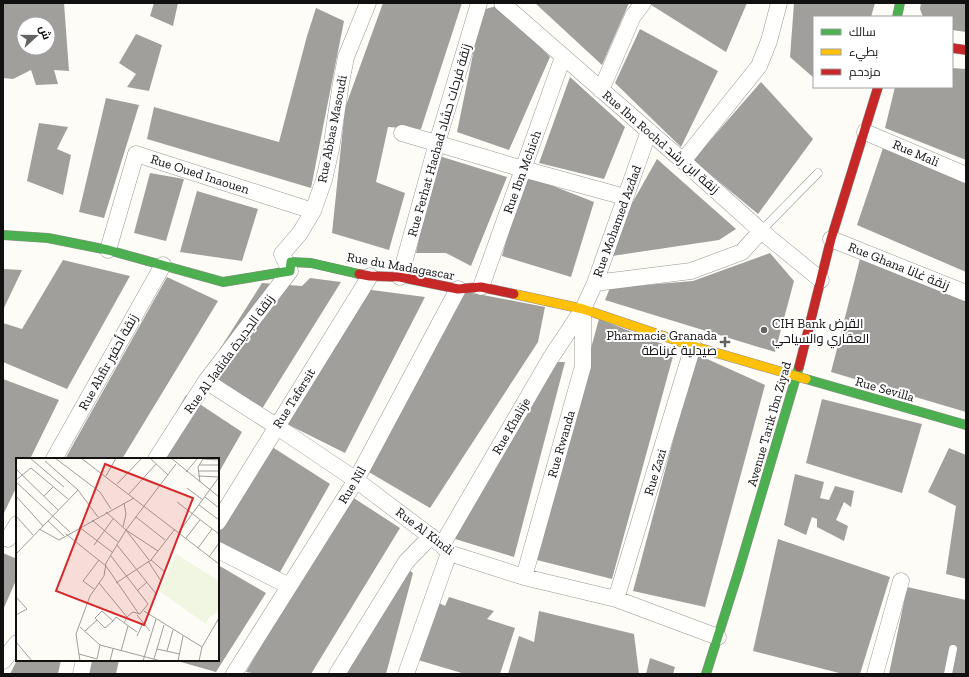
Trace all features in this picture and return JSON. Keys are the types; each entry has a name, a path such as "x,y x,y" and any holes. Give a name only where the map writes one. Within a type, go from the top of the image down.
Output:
{"street":[{"name":"Rue Abbas Masoudi","path":"290,271 282,254 300,232 313,211 324,180 331,149 340,83 346,56 368,3"},
{"name":"Rue Ferhat Hachad زنقة فرحات حشاد","path":"400,277 437,143 479,3"},
{"name":"Rue Ibn Rochd زنقة ابن رشد","path":"502,3 684,161 761,231 821,280"},
{"path":"601,90 633,16 643,3"},
{"path":"684,161 758,66 769,41 779,3"},
{"path":"897,16 900,3"},
{"path":"953,48 966,50"},
{"name":"Rue Ibn Mchich","path":"481,287 564,57"},
{"name":"Avenue Tarik Ibn Ziyad","path":"711,673 718,637 797,377 831,239 878,88"},
{"name":"Rue Mohamed Azdad","path":"583,309 595,283 649,131"},
{"name":"Rue Mali","path":"865,132 966,175"},
{"path":"402,133 523,169 625,197"},
{"name":"Rue Oued Inaouen","path":"108,250 136,154 313,211"},
{"path":"595,283 691,272 742,252 761,231"},
{"name":"Rue du Madagascar","path":"3,235 48,238 108,250 223,282 290,271 291,262 311,263 370,276 400,277 458,289 481,287 583,309 693,346 797,377"},
{"name":"Rue Ghana زنقة غانا","path":"831,239 966,293"},
{"name":"Rue Ahfir زنقة أحفير","path":"55,458 163,265"},
{"name":"Rue Al Jadida زنقة الجديدة","path":"157,458 206,381 290,271"},
{"name":"Rue Tafersit","path":"219,520 370,276"},
{"name":"Rue Nil","path":"234,674 356,480 458,289"},
{"name":"Rue Khalije","path":"441,545 550,359 583,309"},
{"name":"Rue Rwanda","path":"524,577 583,366 583,309"},
{"name":"Rue Zazi","path":"616,599 693,346"},
{"name":"Rue Sevilla","path":"797,377 966,425"},
{"name":"Rue Al Kindi","path":"206,381 356,480 441,545 524,577 616,599 718,637"},
{"path":"10,541 16,526"},
{"path":"337,674 406,562 441,545"},
{"path":"406,674 441,545"},
{"path":"219,551 289,586"},
{"path":"875,674 901,581"},
{"path":"3,661 16,644"},
{"path":"81,674 84,661"}],"lane":[{"path":"761,231 818,173"},
{"path":"948,674 953,649"}],"building":[{"path":"3,3 64,3 69,71 54,70 58,84 36,85 31,70 13,79 3,78"},
{"path":"154,3 178,3 173,26 150,16"},
{"path":"383,3 462,3 421,129 388,127 376,182 405,193 389,250 332,233 345,108"},
{"path":"535,3 629,3 602,65"},
{"path":"648,3 747,3 726,52"},
{"path":"794,3 875,3 871,16 813,16 813,77 790,57"},
{"path":"921,3 966,3 966,32 953,30 953,16 923,16 920,9"},
{"path":"500,5 550,57 509,150 457,132 482,10"},
{"path":"316,8 344,21 311,188 147,139 154,107 279,142 307,36"},
{"path":"640,29 718,71 681,147 615,83"},
{"path":"136,34 162,45 149,91 127,87 136,74 119,63"},
{"path":"953,68 966,69 966,160 885,128 895,88 953,88"},
{"path":"570,77 625,127 604,179 539,163"},
{"path":"761,82 813,139 758,214 693,160"},
{"path":"106,98 139,105 104,218 79,212"},
{"path":"39,123 68,127 57,149 71,155 63,195 27,181"},
{"path":"883,148 966,181 966,272 857,225"},
{"path":"436,155 507,177 471,266 446,253 416,253"},
{"path":"657,159 736,229 719,240 612,256 609,244"},
{"path":"150,173 184,179 166,241 134,233"},
{"path":"525,175 594,202 571,277 502,256"},
{"path":"197,191 258,209 242,261 180,252"},
{"path":"770,253 794,281 775,352 605,300 610,288 693,281"},
{"path":"861,255 966,296 966,412 831,372"},
{"path":"63,260 130,276 67,389 3,362 3,323 22,329"},
{"path":"3,269 22,270 3,310"},
{"path":"167,277 218,301 123,458 66,458"},
{"path":"310,278 341,282 260,412 202,377 262,283 302,286"},
{"path":"364,289 425,297 345,453 275,418"},
{"path":"462,291 545,307 538,342 430,508 362,468"},
{"path":"599,319 675,349 612,579 533,559"},
{"path":"696,354 765,385 705,607 633,591"},
{"path":"552,362 565,362 514,557 455,539"},
{"path":"3,379 59,400 30,458 16,458 16,488 3,515"},
{"path":"186,395 242,432 219,472 219,458 151,458"},
{"path":"822,399 922,424 902,493 806,463"},
{"path":"266,443 330,484 279,574 219,542 219,531"},
{"path":"949,448 966,455 966,579 946,574 956,506 928,492"},
{"path":"795,474 824,482 820,498 829,500 835,486 854,491 851,507 844,502 836,520 848,526 844,541 817,527 817,519 812,517 806,535 784,525"},
{"path":"349,495 400,528 311,674 257,674 246,672"},
{"path":"778,539 890,577 860,674 843,674 753,651"},
{"path":"3,553 16,559 16,580 3,610"},
{"path":"401,565 413,573 386,674 343,674"},
{"path":"219,566 266,593 216,672 178,661 219,661"},
{"path":"907,587 966,600 966,674 889,674"},
{"path":"426,596 445,606 449,597 494,611 487,619 515,628 500,674 465,674 408,657"},
{"path":"539,611 634,634 639,674 508,674 519,636 534,642"},
{"path":"650,658 675,667 673,674 646,674"},
{"path":"16,661 61,661 58,674 10,674"},
{"path":"84,661 119,661 116,674 81,674"}],"traffic: fast":[{"path":"897,16 900,3"},
{"path":"3,235 48,238 108,250 223,282 290,271 291,262 311,263 359,274"},
{"path":"706,674 738,573 799,367"},
{"path":"806,379 966,425"}],"traffic: slow":[{"path":"514,294 583,309 693,346 806,379"}],"traffic: jam":[{"path":"953,48 966,50"},
{"path":"799,367 831,239 878,88"},
{"path":"359,274 400,277 458,289 481,287 514,294"}],"place":[{"name":"CIH Bank القرض العقاري والسياحي","path":"764,330"},
{"name":"Pharmacie Granada صيدلية غرناطة","path":"725,342"}]}
